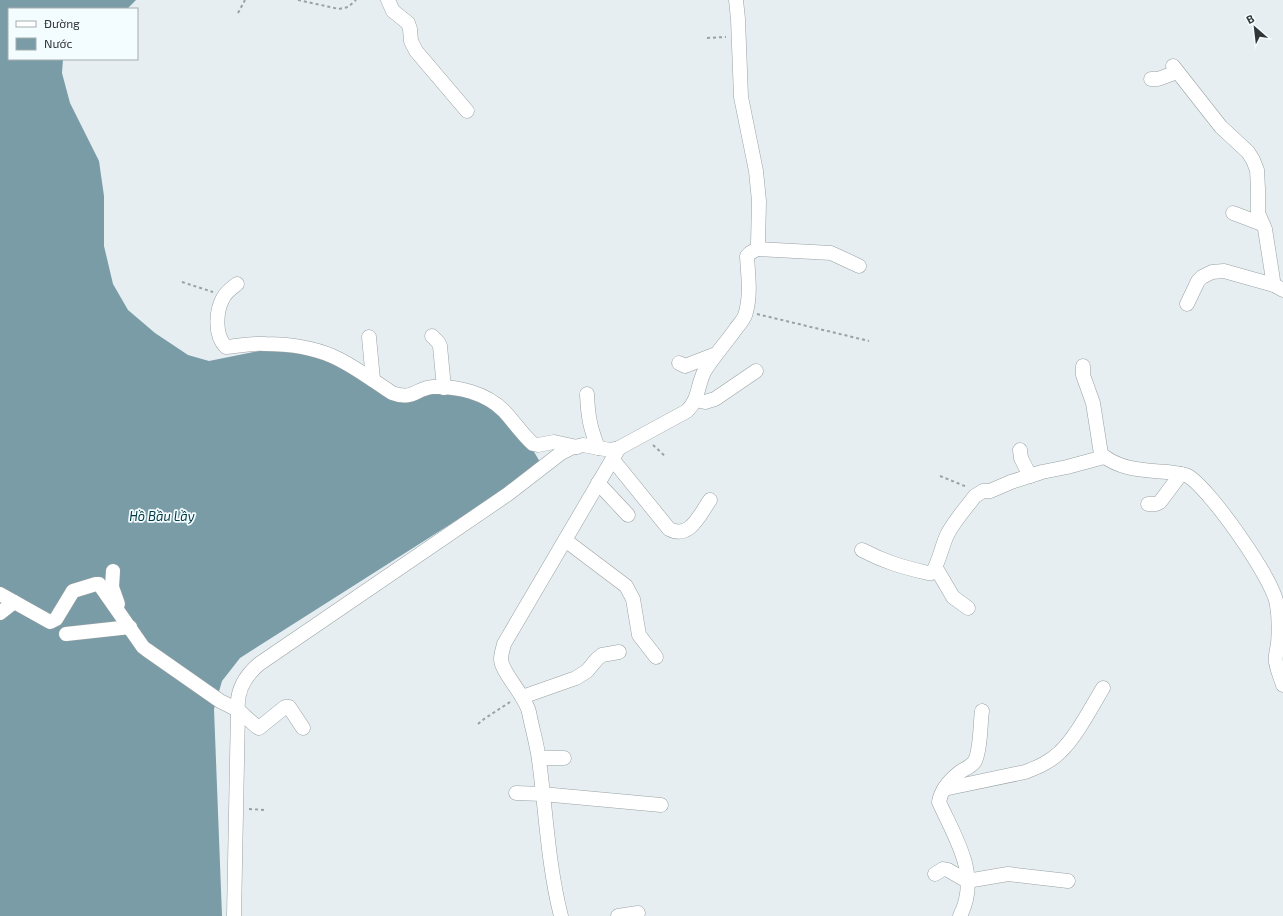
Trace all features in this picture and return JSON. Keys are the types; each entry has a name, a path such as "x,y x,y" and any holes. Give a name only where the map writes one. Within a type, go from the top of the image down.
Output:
{"street":[{"path":"388,0 393,11 408,23 411,41 416,51 467,111"},
{"path":"736,0 741,97 756,171 759,201 760,225 757,249"},
{"path":"1151,79 1158,79 1175,69 1221,126 1248,152 1253,160 1256,170 1258,189 1258,213 1265,229 1279,288"},
{"path":"1232,213 1262,224"},
{"path":"562,916 547,839 539,758 528,710 501,660 504,644 616,454 643,435 687,411 693,405 700,381 716,354 744,318 748,299 748,256 750,253 757,249 831,253 859,266"},
{"path":"1187,304 1198,281 1202,277 1212,272 1224,271 1279,288"},
{"path":"237,284 224,296 218,316 220,338 226,346 264,344 291,346 314,350 332,356 399,396 412,395 432,387 477,393 490,400 505,412 533,444 538,445 554,442 576,447"},
{"path":"432,336 440,346 444,388"},
{"path":"369,337 373,380"},
{"path":"679,363 685,366 716,354"},
{"path":"1083,366 1083,375 1093,402 1101,454 1120,465 1137,470 1187,475 1203,488 1252,554 1274,592 1277,604 1278,621 1276,662 1283,685"},
{"path":"695,400 704,402 715,399 756,372"},
{"path":"587,394 589,421 598,448"},
{"path":"234,916 237,702 241,687 249,673 259,664 508,494 561,453 576,447 583,445 610,450 616,454 669,529 674,532 683,532 688,530 710,500"},
{"path":"1020,450 1021,458 1030,476"},
{"path":"862,550 899,567 932,573 936,568 938,558 948,534 979,492 990,491 1030,476 1104,457"},
{"path":"1148,504 1156,504 1160,502 1181,474"},
{"path":"598,483 628,515"},
{"path":"565,540 626,586 633,599 639,635 656,657"},
{"path":"936,568 953,597 968,608"},
{"path":"113,571 113,592 126,621"},
{"path":"0,594 50,622 56,619 73,591 96,584 100,586 143,647 220,701 238,710 254,725 259,728 285,707 289,707 303,728"},
{"path":"0,613 14,602"},
{"path":"66,634 126,621"},
{"path":"522,697 576,678 586,671 602,655 620,652"},
{"path":"944,789 1026,772 1049,761 1067,744 1103,688"},
{"path":"960,916 965,907 968,895 965,862 960,846 940,802 940,795 951,780 971,765 975,760 978,752 982,711"},
{"path":"539,758 564,758"},
{"path":"516,793 661,805"},
{"path":"935,874 941,870 948,870 967,881 1008,874 1068,881"},
{"path":"618,916 638,913"}],"path":[{"path":"238,13 245,0"},
{"path":"298,0 339,9 344,9 356,0"},
{"path":"707,38 739,37"},
{"path":"182,282 224,296"},
{"path":"746,312 869,342"},
{"path":"643,435 666,458"},
{"path":"940,476 979,492"},
{"path":"478,724 503,706 522,697"},
{"path":"236,808 265,810"}],"water":[{"name":"Hồ Bầu Lầy","path":"0,0 136,0 128,8 8,8 8,60 63,60 62,73 70,103 99,161 104,196 104,246 113,284 128,310 155,333 188,355 209,361 259,351 283,349 319,357 380,388 444,391 490,402 530,445 540,462 520,480 240,658 222,681 214,709 222,916 0,916"}]}
